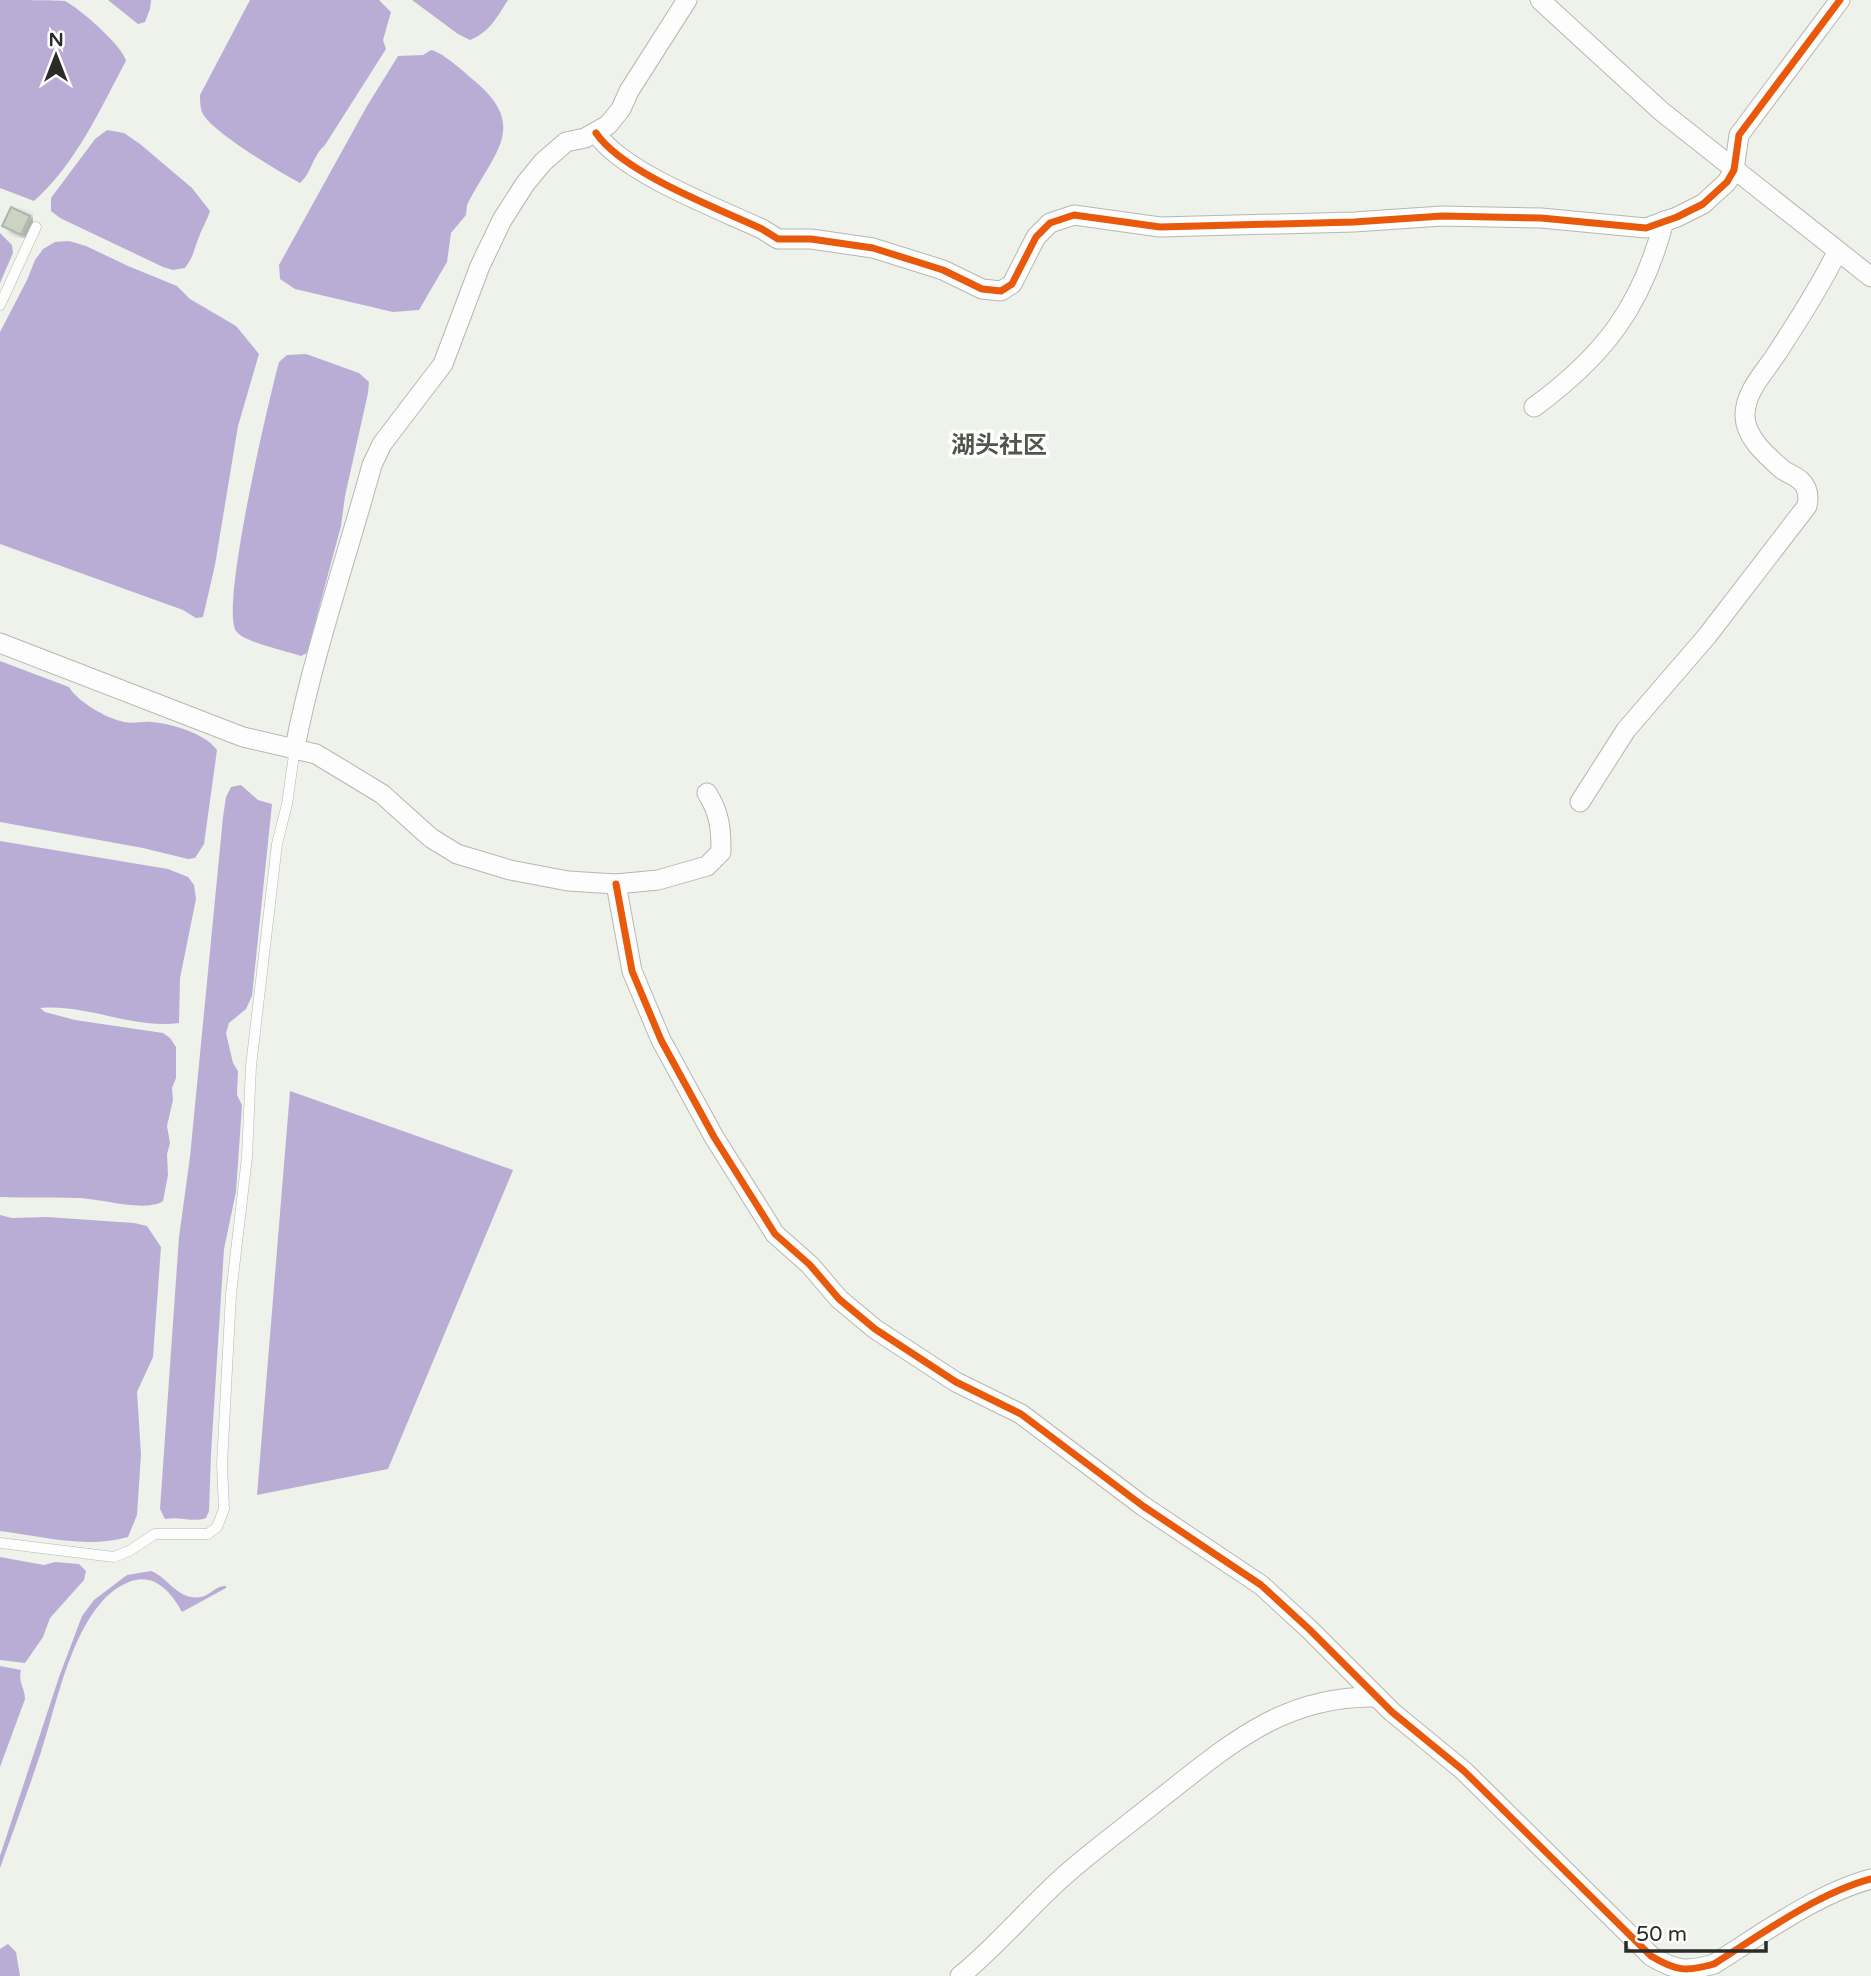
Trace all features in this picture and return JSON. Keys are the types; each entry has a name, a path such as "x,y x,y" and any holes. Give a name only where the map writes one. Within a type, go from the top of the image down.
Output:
{"street":[{"path":"295,747 306,692 327,615 372,466 382,444 443,364 480,266 502,220 526,184 543,162 566,142 596,133 608,125 621,109 629,91 687,0"},
{"path":"1540,0 1661,111 1871,277"},
{"path":"596,133 604,145 629,164 778,239 811,239 873,248 943,270 982,289 1002,291 1012,284 1037,237 1051,223 1074,215 1160,227 1354,222 1442,215 1541,218 1646,228 1703,204 1727,183 1734,170 1739,135 1840,0"},
{"path":"1534,407 1592,359 1611,338 1643,285 1664,221"},
{"path":"1580,802 1626,730 1707,636 1807,506 1808,491 1802,481 1784,471 1760,449 1747,428 1745,414 1751,392 1837,252"},
{"path":"0,643 243,737 276,747 295,747 316,754 382,793 431,838 457,854 509,870 568,881 616,884 658,880 707,866 721,852 721,829 717,809 707,793"},
{"path":"616,884 632,971 661,1040 714,1137 775,1234 810,1265 839,1299 875,1329 956,1381 1021,1414 1143,1506 1261,1585 1377,1697 1464,1771 1651,1956 1680,1973 1714,1964 1822,1899 1857,1883 1871,1880"},
{"path":"960,1976 1063,1876 1228,1744 1269,1720 1315,1704 1355,1696 1377,1697"}],"lane":[{"path":"0,305 36,227"},
{"path":"0,1543 114,1557 129,1551 155,1534 208,1534 221,1520 224,1509 222,1464 231,1294 247,1157 251,1066 277,844 287,803 295,747"}],"shaded area":[{"path":"0,0 65,1 109,37 126,61 75,153 34,201 0,188"},
{"path":"108,0 151,0 145,22 138,24"},
{"path":"250,0 379,0 391,12 383,40 386,49 300,183 235,143 212,125 201,109 200,95"},
{"path":"412,0 508,0 488,28 470,40"},
{"path":"431,50 452,62 489,95 499,110 503,125 502,139 496,154 467,205 466,215 451,233 447,262 419,310 393,312 295,289 280,279 279,265 367,106 398,56 423,55"},
{"path":"107,130 124,133 140,144 192,188 210,211 185,268 173,270 163,267 60,218 51,211 51,198 95,139"},
{"path":"0,233 12,245 13,253 0,283"},
{"path":"69,241 177,286 190,299 236,326 259,354 238,426 215,565 203,617 196,618 183,610 0,544 0,332 43,249 55,242"},
{"path":"306,354 359,373 369,382 341,526 307,653 301,656 240,635 236,631 233,614 240,545 248,501 279,362 287,355"},
{"path":"0,661 69,687 86,704 109,717 127,723 152,722 178,727 212,744 217,750 204,844 195,858 188,859 143,848 0,822"},
{"path":"241,785 258,800 272,804 252,996 246,1009 229,1023 226,1033 233,1063 238,1071 237,1095 242,1105 236,1192 224,1249 209,1511 206,1518 201,1519 165,1519 160,1509 179,1237 190,1157 223,817 226,797 231,787"},
{"path":"0,841 168,869 188,877 194,885 196,899 180,978 179,1023 144,1023 75,1010 40,1008 45,1012 75,1020 163,1033 176,1047 176,1078 167,1126 170,1143 167,1154 168,1175 163,1201 145,1206 77,1198 0,1197"},
{"path":"290,1091 513,1170 388,1469 257,1495"},
{"path":"0,1215 12,1218 47,1217 134,1223 147,1226 161,1247 153,1357 137,1392 141,1454 137,1515 128,1537 80,1542 0,1531"},
{"path":"0,1557 44,1565 55,1562 79,1564 86,1571 84,1580 50,1618 43,1637 25,1663 0,1660"},
{"path":"151,1571 186,1596 201,1597 222,1586 226,1588 182,1612 173,1597 161,1586 154,1582 138,1580 110,1593 95,1610 71,1656 0,1868 0,1856 82,1616 94,1600 127,1575"},
{"path":"0,1666 21,1670 20,1679 25,1699 0,1767"},
{"path":"8,1944 16,1952 20,1976 0,1976 0,1949"}],"building":[{"path":"11,207 30,216 21,235 2,226"}],"cycle path":[{"path":"596,133 609,148 649,175 778,239 811,239 873,248 943,270 982,289 1001,291 1012,284 1036,237 1050,223 1074,215 1160,227 1354,222 1442,216 1541,218 1646,228 1703,204 1727,182 1734,170 1739,135 1840,0"},
{"path":"616,884 632,971 661,1040 714,1137 775,1234 810,1265 839,1299 875,1329 956,1382 1021,1414 1143,1506 1261,1585 1392,1712 1464,1771 1651,1956 1681,1969 1714,1964 1810,1904 1871,1879"}],"district":[{"name":"湖头社区","path":"999,445"}]}
